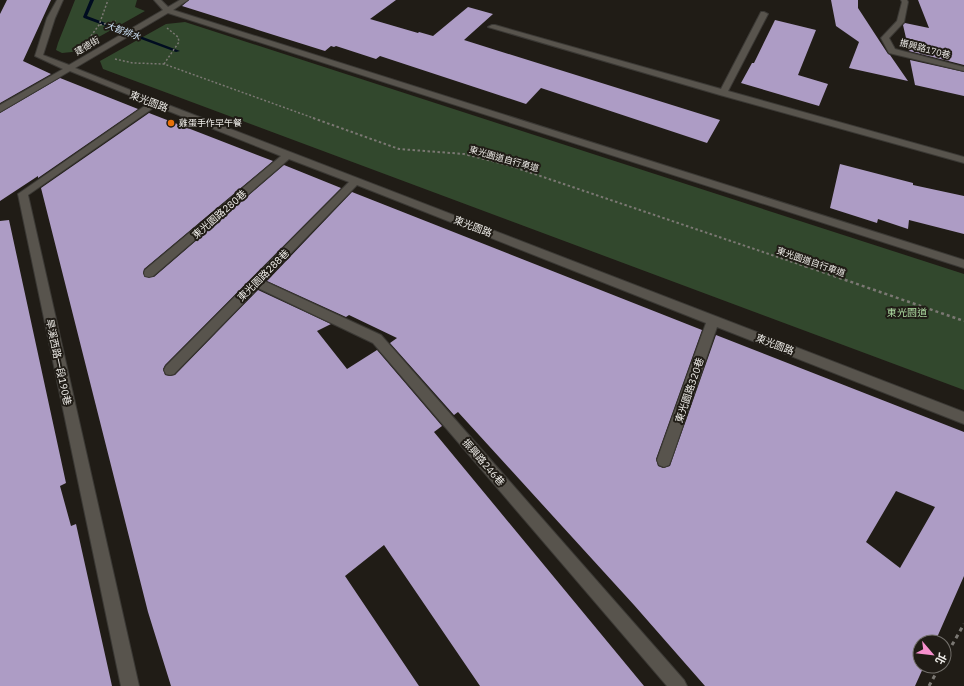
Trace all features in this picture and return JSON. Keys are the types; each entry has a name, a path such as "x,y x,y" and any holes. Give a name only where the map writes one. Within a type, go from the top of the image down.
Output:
{"street":[{"name":"東光園路","path":"60,0 51,18 39,56 68,69 964,418"},
{"path":"157,0 167,10 964,264"},
{"name":"建德街","path":"0,109 185,0"},
{"name":"振興路170巷","path":"904,0 905,2 900,22 885,38 892,51 964,69"},
{"path":"723,93 764,14"},
{"path":"492,27 964,160"},
{"name":"旱溪西路一段190巷","path":"130,686 23,194 155,103"},
{"name":"東光園路280巷","path":"149,273 289,154"},
{"name":"東光園路288巷","path":"170,370 356,181"},
{"name":"振興路246巷","path":"256,282 377,339 678,686"},
{"name":"東光園路320巷","path":"664,460 713,320"}],"path":[{"path":"92,54 87,45 92,33 99,25 108,0"},
{"name":"東光園道自行車道","path":"92,54 133,63 164,64 399,149 464,154 508,165 964,321"},
{"path":"952,645 964,624"},
{"path":"929,686 936,674"}],"green space":[{"path":"75,0 137,0 135,7 145,11 72,52 62,53 56,50"},
{"name":"東光園道","path":"185,22 964,274 964,390 103,69 100,61 166,24"}],"building":[{"path":"7,0 51,0 23,61 51,74 0,103 0,14"},
{"path":"189,0 396,0 370,19 433,36 468,7 493,14 464,40 720,120 707,143 541,88 526,104 380,56 376,59 336,46 331,46 325,51 182,6"},
{"path":"831,0 858,0 858,8 888,54 908,81 849,68 859,42 836,26"},
{"path":"918,0 964,0 964,65 909,51 903,25 905,23 929,28"},
{"path":"775,20 816,30 798,75 828,84 819,106 741,83 752,63 754,63"},
{"path":"910,60 964,72 964,96 915,85"},
{"path":"60,78 138,109 38,178 38,176 0,201 0,113"},
{"path":"149,113 273,161 144,269 143,273 145,277 154,277 284,165 341,188 165,365 163,369 165,375 175,375 258,290 331,324 317,331 347,369 377,350 442,426 434,432 644,686 480,686 384,545 345,576 419,686 171,686 148,612 41,188"},
{"path":"840,164 913,183 913,185 964,196 964,234 909,220 908,229 878,219 877,223 830,208"},
{"path":"352,192 702,330 656,459 658,466 663,468 670,466 716,335 964,432 964,576 939,634 912,634 912,674 920,674 915,686 705,686 634,605 458,412 454,415 390,343 397,338 349,315 346,317 267,281","holes":["896,491 935,507 900,568 866,542"]},
{"path":"9,220 66,483 60,486 71,526 76,524 112,686 0,686 0,221"}],"waterway":[{"name":"大智排水","path":"92,0 85,17 178,51"}],"place":[{"name":"雞蛋手作早午餐","path":"171,123"}]}
